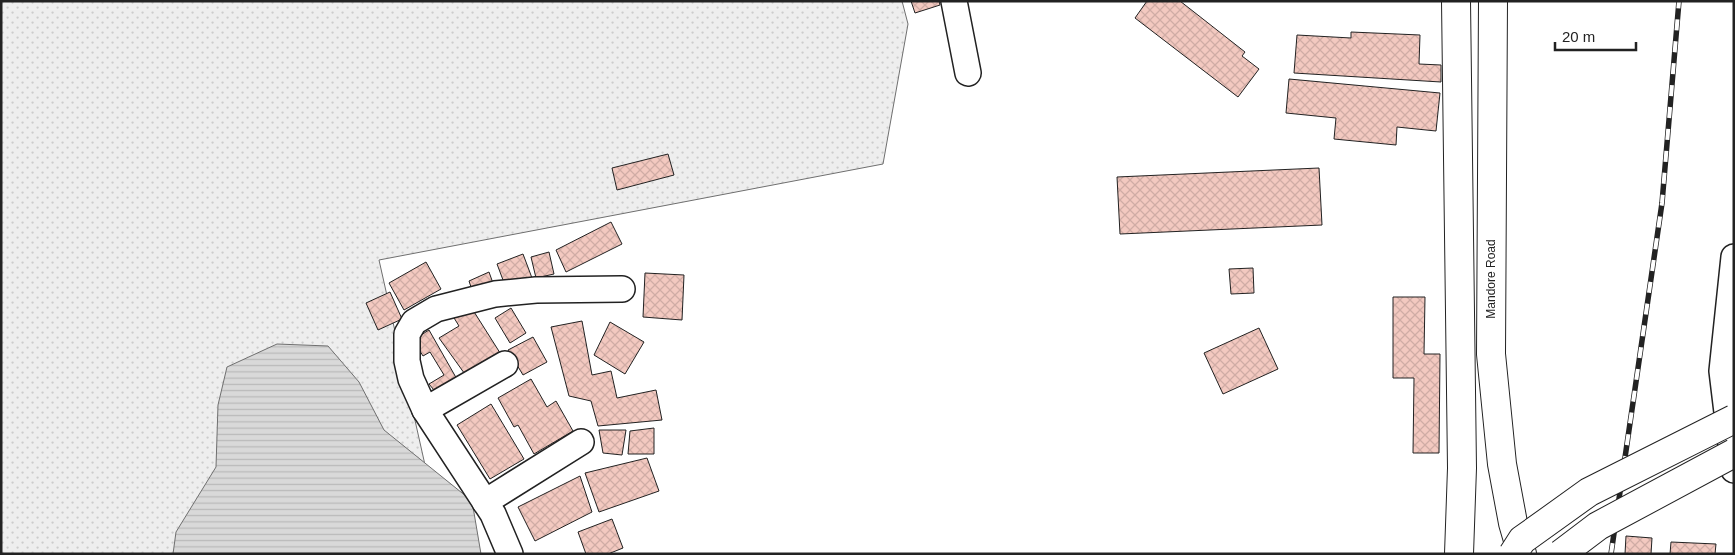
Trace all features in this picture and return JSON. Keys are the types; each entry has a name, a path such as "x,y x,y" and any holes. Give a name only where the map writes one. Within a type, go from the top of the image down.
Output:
{"main road":[{"path":"1456,1 1462,458 1459,554"},
{"name":"Mandore Road","path":"1493,1 1491,354 1502,464 1513,523 1522,554"},
{"path":"1513,554 1522,540 1589,492 1734,419"},
{"path":"1561,554 1598,526 1734,453"}],"street":[{"path":"954,1 968,73"},
{"path":"1734,257 1730,328 1722,371 1734,470"},
{"path":"510,554 493,514 425,410 411,379 407,361 407,334 414,322 436,309 495,294 536,290 622,289"},
{"path":"425,410 505,364"},
{"path":"485,502 580,442"}],"shaded area":[{"path":"1,1 902,1 908,24 883,164 379,260 445,554 1,554"},
{"path":"277,344 328,346 359,382 384,430 472,501 481,554 173,554 176,532 216,467 218,405 227,367"}],"building":[{"path":"911,1 939,1 940,5 915,13"},
{"path":"1147,1 1180,1 1245,52 1242,56 1259,69 1238,97 1135,18"},
{"path":"1351,32 1420,35 1419,64 1441,65 1441,82 1294,73 1297,35 1351,38"},
{"path":"1289,79 1440,93 1436,131 1397,127 1396,145 1334,139 1336,118 1286,113"},
{"path":"668,154 674,175 617,190 612,168"},
{"path":"1319,168 1322,225 1120,234 1117,177"},
{"path":"611,222 622,244 566,272 556,250"},
{"path":"549,252 554,274 536,278 531,257"},
{"path":"523,254 532,278 506,288 497,264"},
{"path":"426,262 441,289 404,310 389,283"},
{"path":"1253,268 1254,293 1231,294 1229,269"},
{"path":"489,272 494,286 473,293 469,281"},
{"path":"645,273 684,275 682,320 643,317"},
{"path":"390,292 402,319 378,330 366,303"},
{"path":"1393,297 1425,297 1424,354 1440,354 1439,453 1413,453 1414,378 1393,378"},
{"path":"471,307 502,356 467,377 439,338 459,326 451,313"},
{"path":"511,308 526,333 510,343 495,318"},
{"path":"582,321 592,375 611,371 617,398 656,390 662,420 598,426 591,401 569,396 551,327"},
{"path":"610,322 644,342 625,374 594,355"},
{"path":"1259,328 1278,369 1223,394 1204,353"},
{"path":"429,330 458,381 438,395 429,384 444,375 430,352 423,356 413,340"},
{"path":"533,337 547,362 523,375 508,350"},
{"path":"531,379 547,407 556,401 573,431 534,454 518,425 514,427 498,398"},
{"path":"491,404 524,459 490,479 457,425"},
{"path":"654,428 654,454 628,454 630,431"},
{"path":"599,430 626,430 622,455 603,453"},
{"path":"647,458 659,491 599,512 585,473"},
{"path":"580,476 592,512 535,541 518,507"},
{"path":"612,519 623,548 608,554 586,554 578,532"},
{"path":"1626,536 1652,538 1651,554 1625,554"},
{"path":"1671,542 1716,544 1715,554 1670,554"}],"railway":[{"path":"1611,554 1662,203 1679,1"}]}
